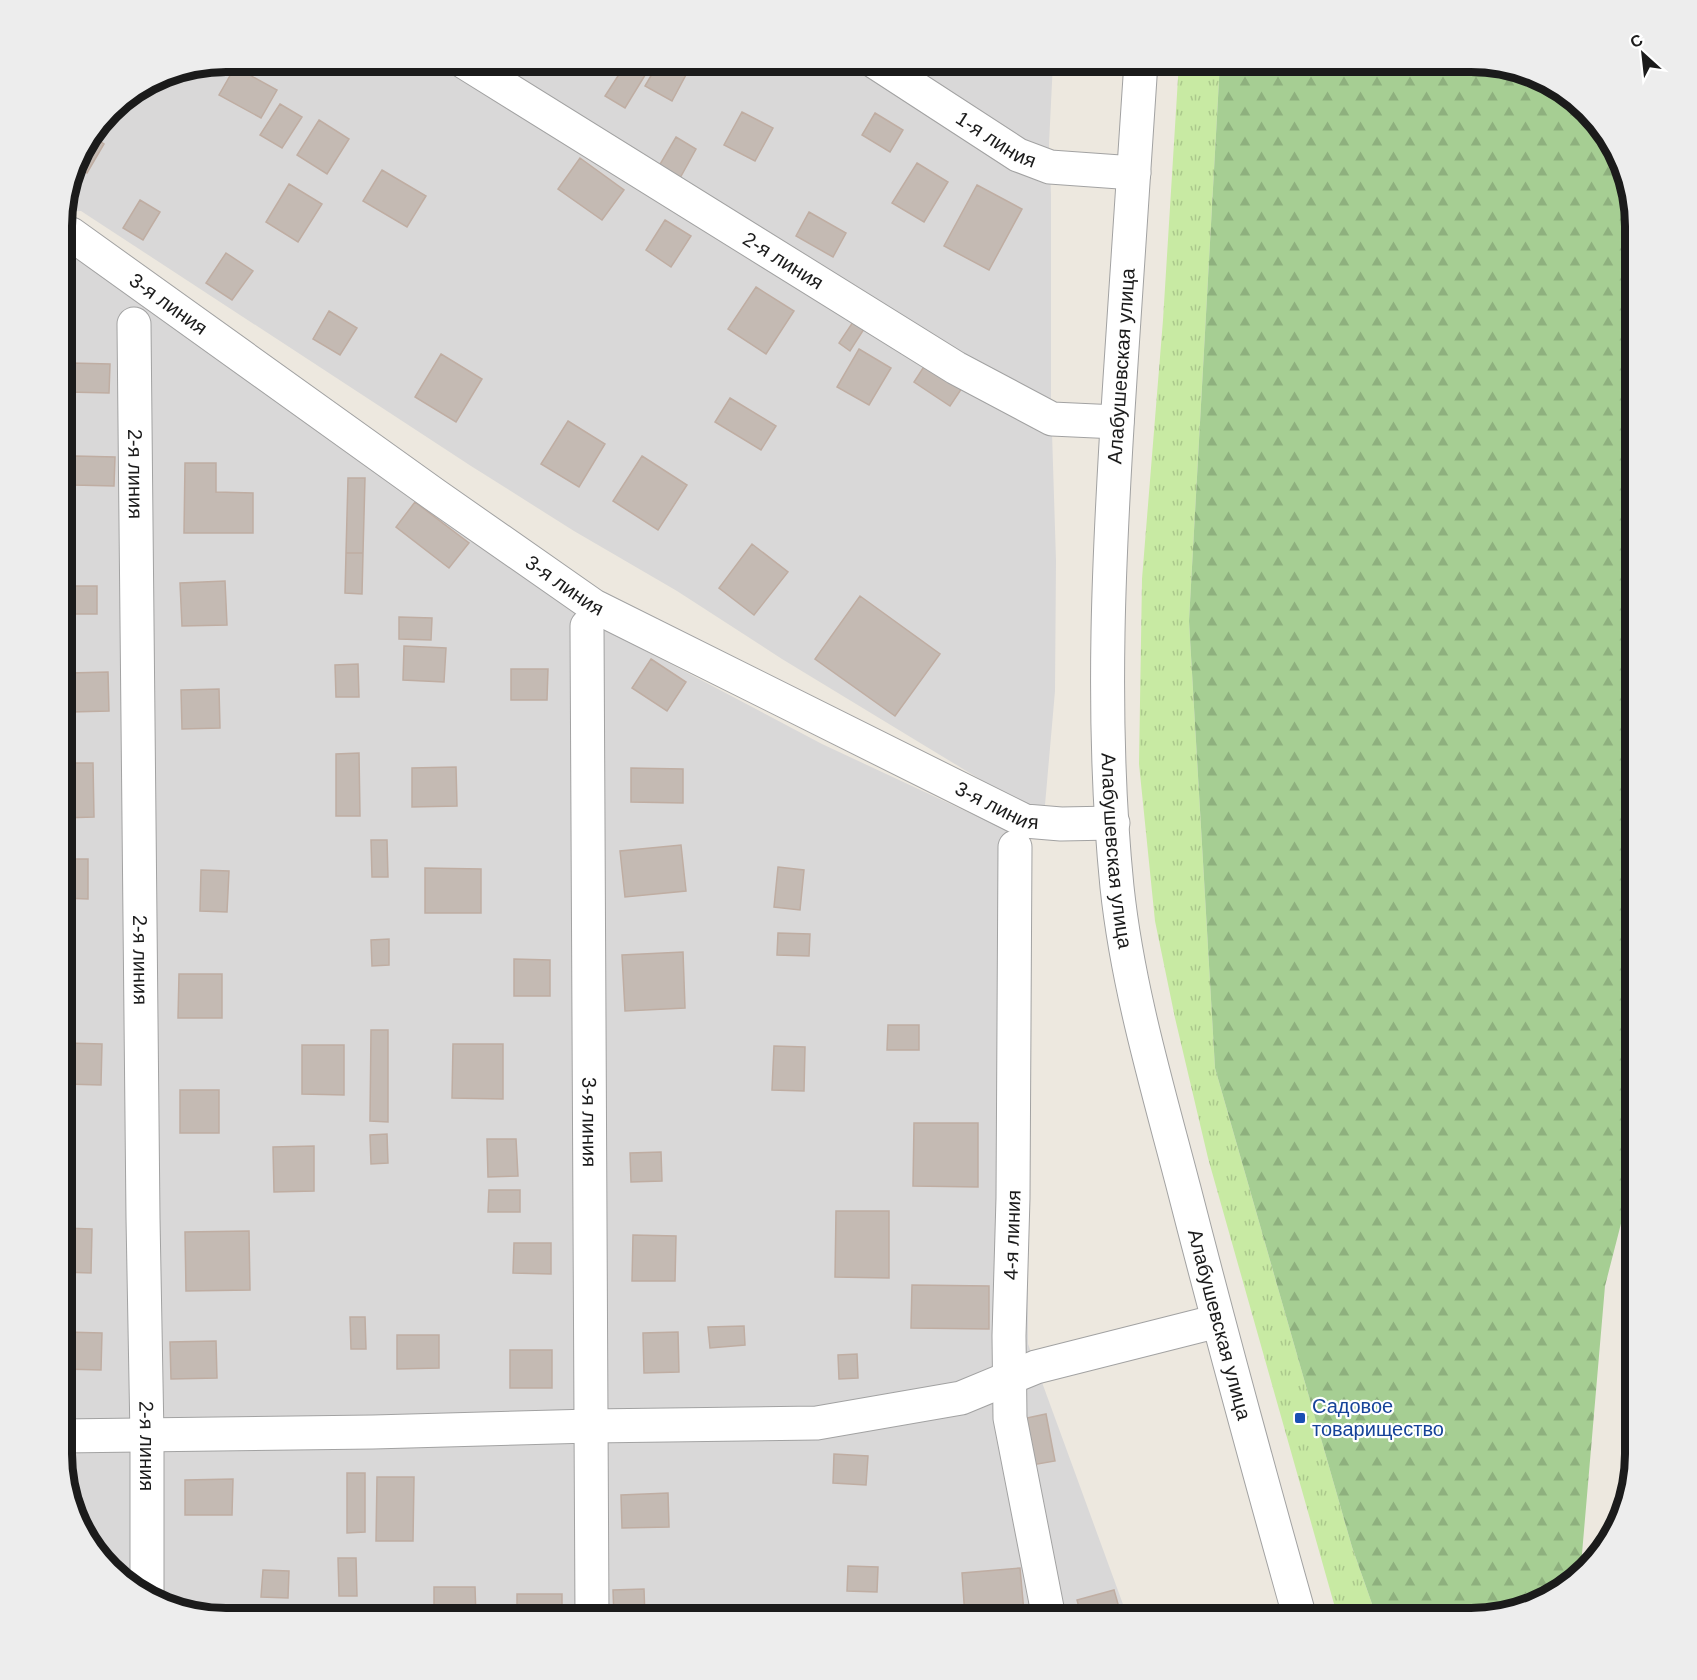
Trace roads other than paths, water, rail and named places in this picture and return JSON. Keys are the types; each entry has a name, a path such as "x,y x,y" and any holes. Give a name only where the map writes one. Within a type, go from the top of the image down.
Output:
{"street":[{"name":"2-я линия","path":"480,72 956,368 1028,408 1052,418 1117,422"},
{"name":"1-я линия","path":"890,72 1018,155 1050,167 1134,173"},
{"name":"Алабушевская улица","path":"1140,72 1117,422 1107,640 1109,764 1117,886 1130,970 1152,1072 1297,1608"},
{"name":"3-я линия","path":"72,235 594,606 1025,821 1061,824 1113,823"},
{"name":"2-я линия","path":"134,324 147,1586"},
{"name":"3-я линия","path":"586,626 592,1608"},
{"name":"4-я линия","path":"1015,847 1010,1418 1047,1608"},
{"path":"72,1436 817,1423 961,1398 1036,1367 1218,1321"}],"place":[{"name":"Садовое товарищество","path":"1300,1418"}]}
